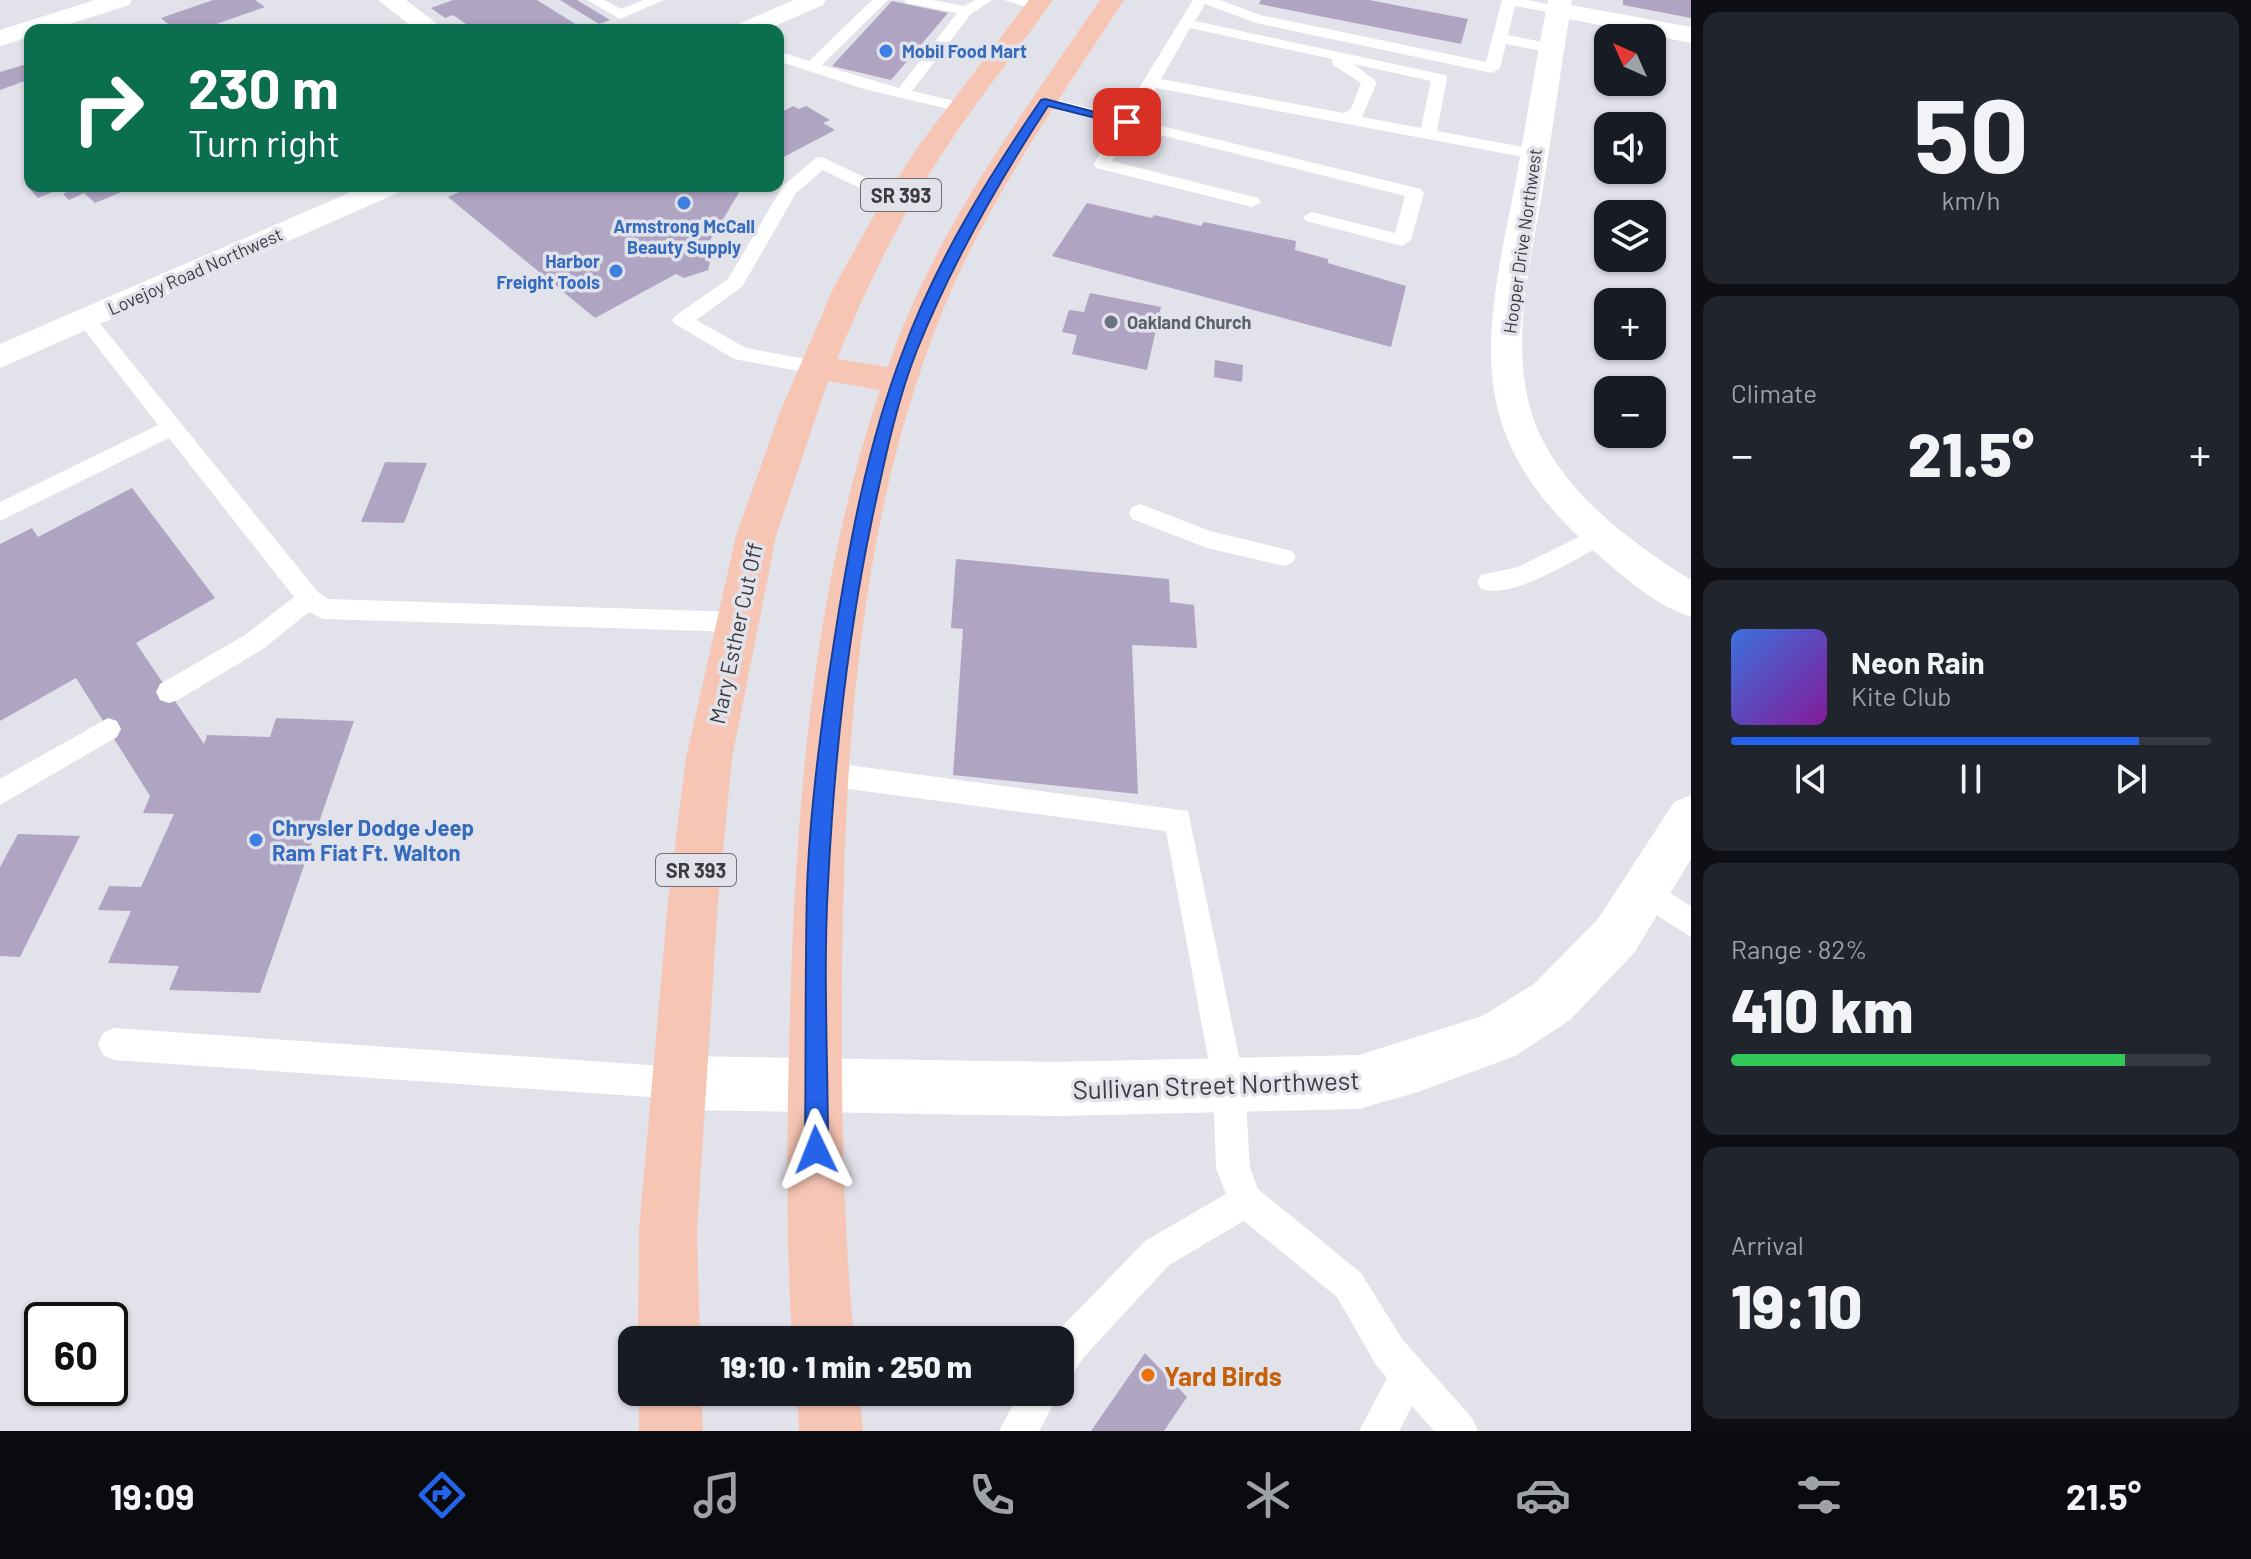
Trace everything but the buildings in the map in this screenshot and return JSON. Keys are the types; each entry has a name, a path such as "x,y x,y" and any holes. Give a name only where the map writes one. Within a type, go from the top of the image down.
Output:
{"main road":[{"name":"SR 393","path":"823,1326 815,1086 818,887 831,719 853,571 878,456 909,353 949,262 995,179 1112,0"},
{"name":"Mary Esther Cut Off","path":"669,1326 668,1231 678,1083 709,758 756,536 815,367 850,287 902,194 1029,2"},
{"path":"815,367 900,381"},
{"path":"670,1406 671,1431"},
{"path":"829,1406 831,1431"}],"street":[{"path":"44,24 120,0"},
{"path":"390,0 424,24"},
{"path":"759,24 814,0"},
{"path":"1559,5 1691,35"},
{"name":"Hooper Drive Northwest","path":"1559,5 1510,300 1506,354 1510,398 1523,438 1573,507 1660,582 1691,601"},
{"path":"0,38 24,30"},
{"name":"Lovejoy Road Northwest","path":"0,357 376,192"},
{"name":"Sullivan Street Northwest","path":"678,1083 1056,1089 1359,1082 1496,1037 1552,1002 1616,936 1691,817"}],"lane":[{"path":"594,0 620,15 657,0"},
{"path":"811,68 867,10 881,0"},
{"path":"911,0 966,11"},
{"path":"902,94 966,11 985,0"},
{"path":"1200,0 1192,24 1151,82 1102,164 1252,202"},
{"path":"1207,0 1256,19 1492,68 1509,1 1559,5"},
{"path":"1192,24 1439,78 1428,134"},
{"path":"1192,24 1215,36 1336,61 1356,71 1369,82 1358,112 1344,120"},
{"path":"1500,38 1552,48"},
{"path":"784,58 902,94 961,107"},
{"path":"1151,82 1534,154"},
{"path":"1045,102 1415,193 1402,240 1312,217"},
{"path":"784,187 822,162 858,181 902,194"},
{"path":"781,192 735,283 682,320 741,354 815,367"},
{"path":"86,319 309,599 323,609 738,622"},
{"path":"0,512 172,427"},
{"path":"1140,513 1207,539 1284,557"},
{"path":"1489,582 1523,575 1603,534"},
{"path":"169,692 254,642 309,599"},
{"path":"0,793 108,729"},
{"path":"826,774 1178,820 1229,1085 1233,1168 1246,1201 1349,1285 1389,1352 1459,1431"},
{"path":"1644,891 1691,923"},
{"path":"114,1044 678,1083"},
{"path":"1074,1341 1157,1253 1246,1201"},
{"path":"1378,1431 1409,1376"},
{"path":"1018,1431 1033,1406"}],"place":[{"name":"Mobil Food Mart","path":"886,51"},
{"name":"Armstrong McCall Beauty Supply","path":"684,203"},
{"name":"Harbor Freight Tools","path":"616,271"},
{"name":"Oakland Church","path":"1111,322"},
{"name":"Chrysler Dodge Jeep Ram Fiat Ft. Walton","path":"256,840"},
{"name":"Yard Birds","path":"1148,1375"}],"route":[{"path":"816,1150 818,887 831,719 853,571 872,481 894,402 909,353 949,262 995,179 1045,102 1127,122"}]}
